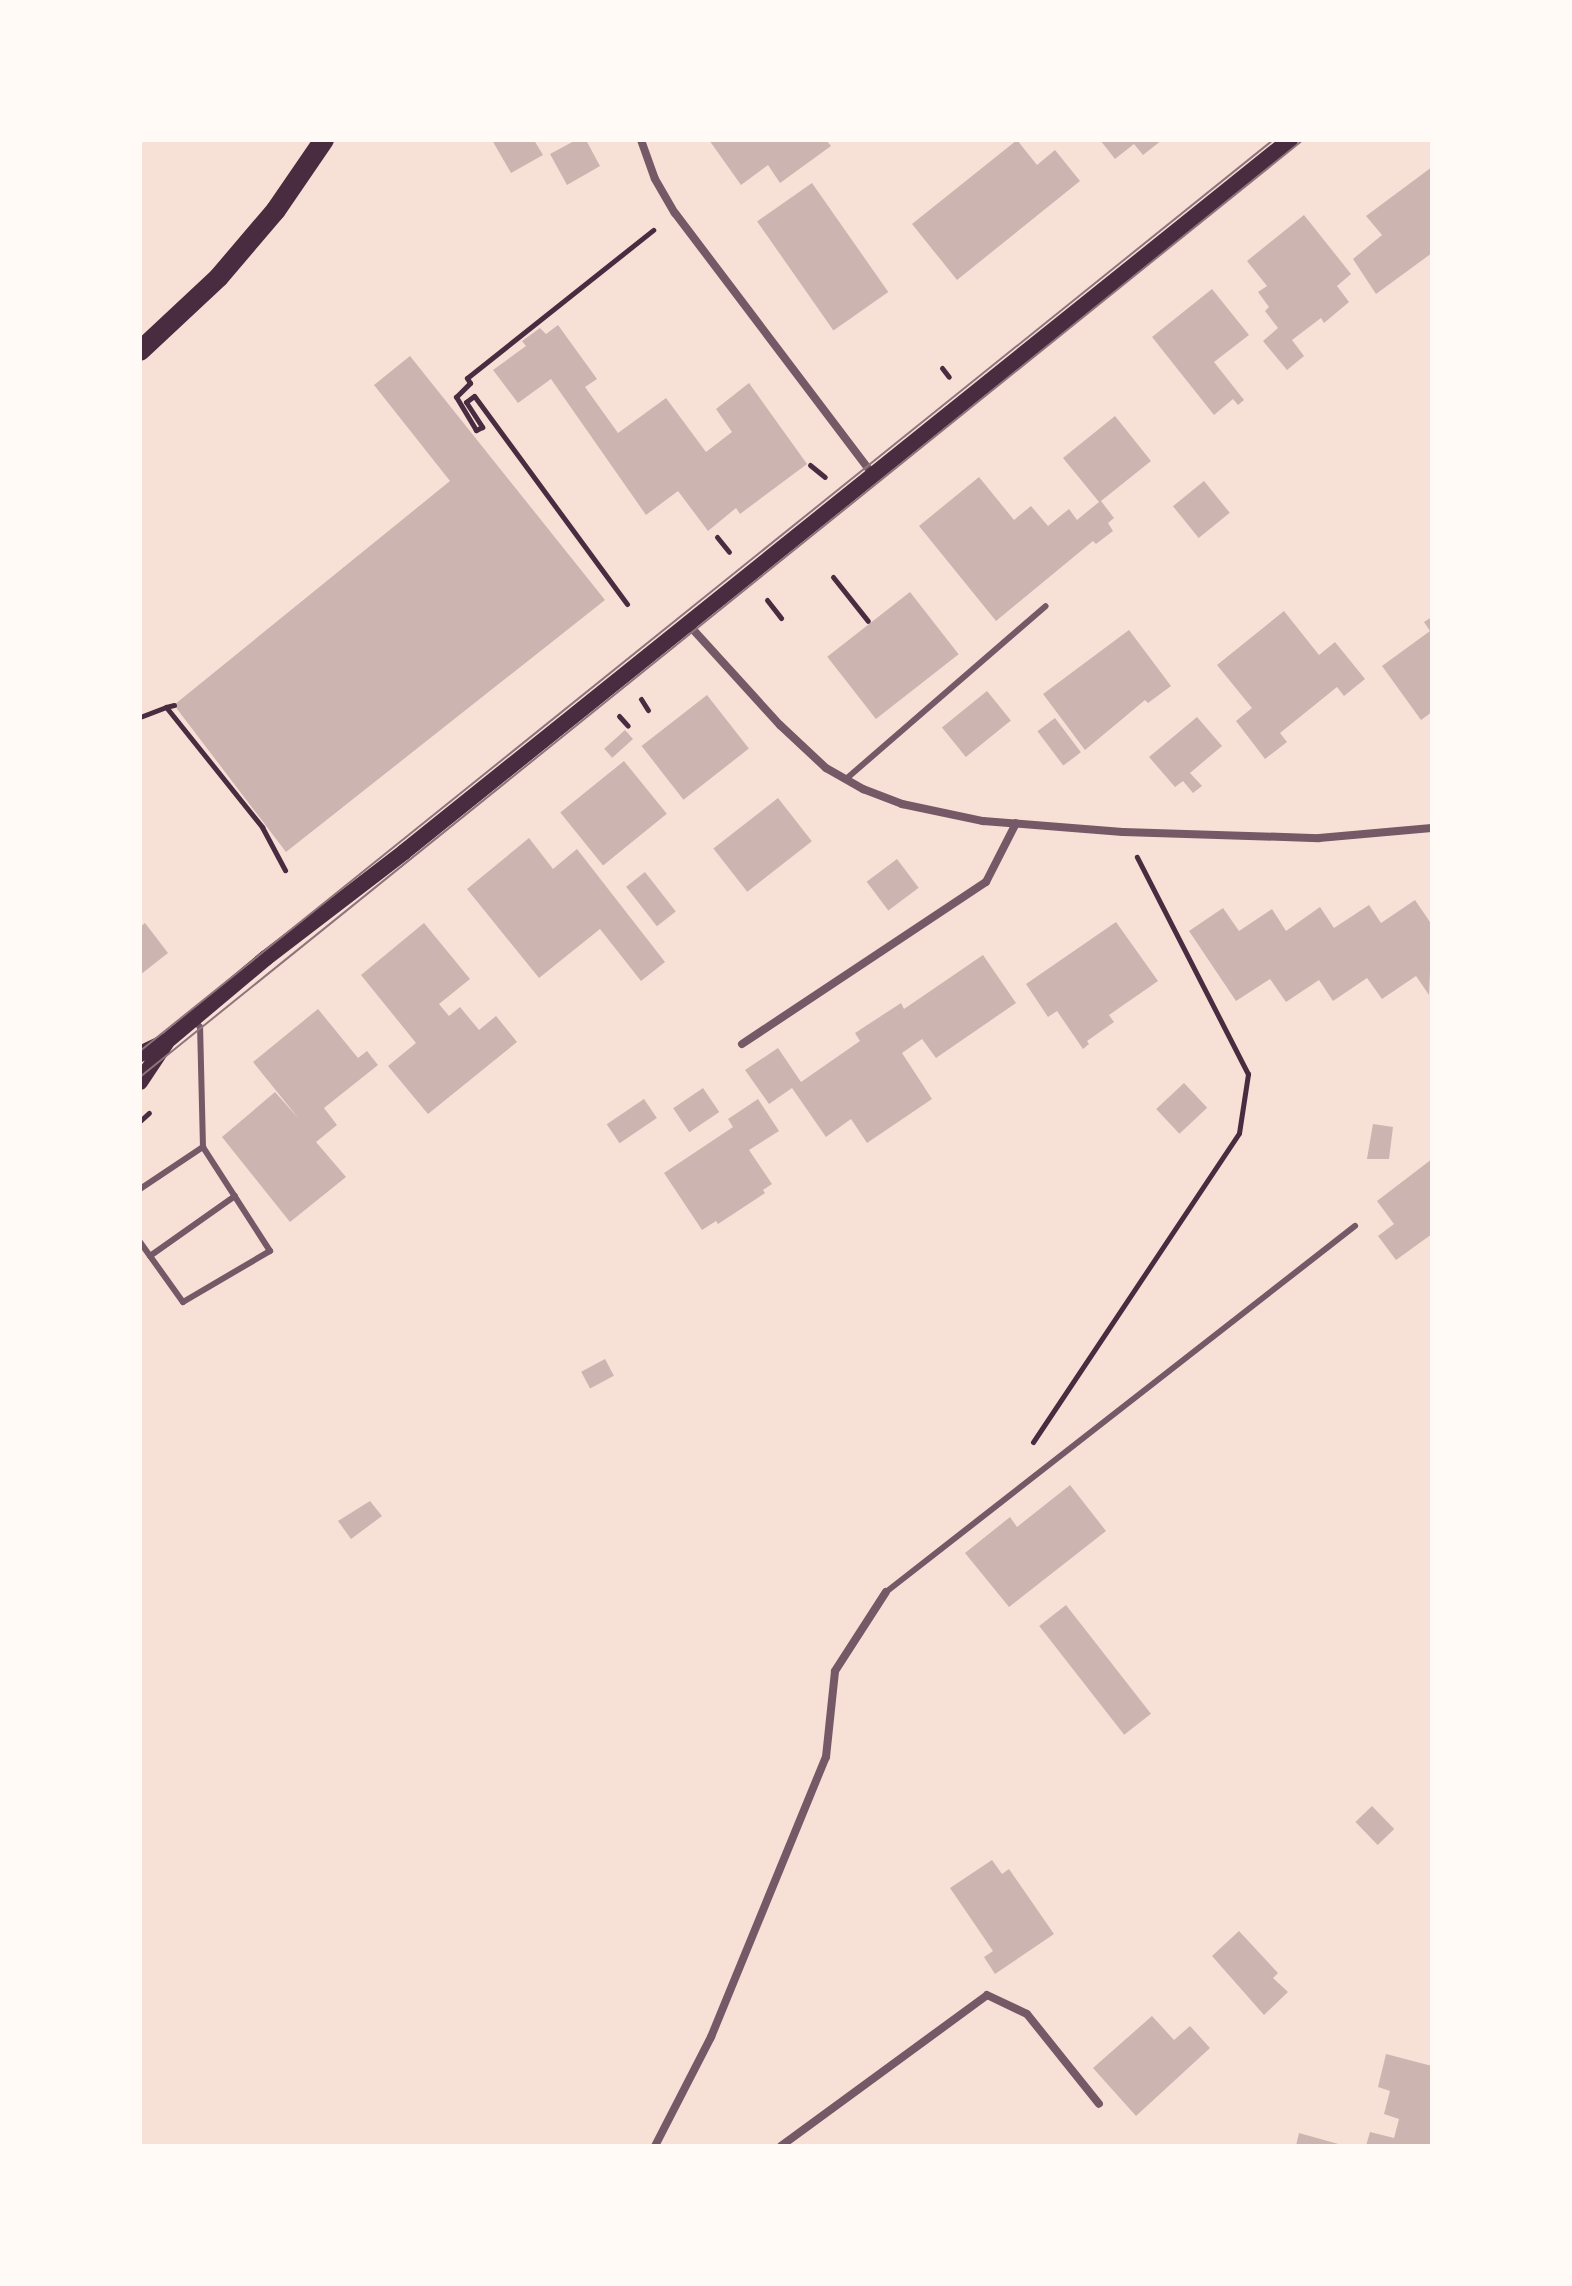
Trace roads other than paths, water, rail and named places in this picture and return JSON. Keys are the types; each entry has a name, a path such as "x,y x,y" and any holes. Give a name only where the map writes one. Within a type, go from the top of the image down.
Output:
{"main road":[{"path":"140,351 219,277 276,210 324,140"},
{"path":"140,1054 167,1041 194,1020 266,958 404,852 1290,140"},
{"path":"140,1082 167,1041"}],"street":[{"path":"641,140 655,179 675,213 873,475"},
{"path":"688,624 780,725 826,768 902,804 983,821 1123,832 1319,838 1432,828"},
{"path":"742,1044 986,882 1016,823"},
{"path":"655,2146 711,2037 826,1757 835,1671 886,1592"},
{"path":"781,2146 987,1995 1027,2014 1099,2104"}],"lane":[{"path":"846,779 1046,606"},
{"path":"140,1242 183,1302 270,1251 203,1147 200,1027 194,1020"},
{"path":"140,1189 203,1147"},
{"path":"150,1256 235,1196"},
{"path":"886,1592 1355,1226"}],"tram line":[{"path":"140,1051 1273,140"},
{"path":"140,1077 1303,140"}]}
